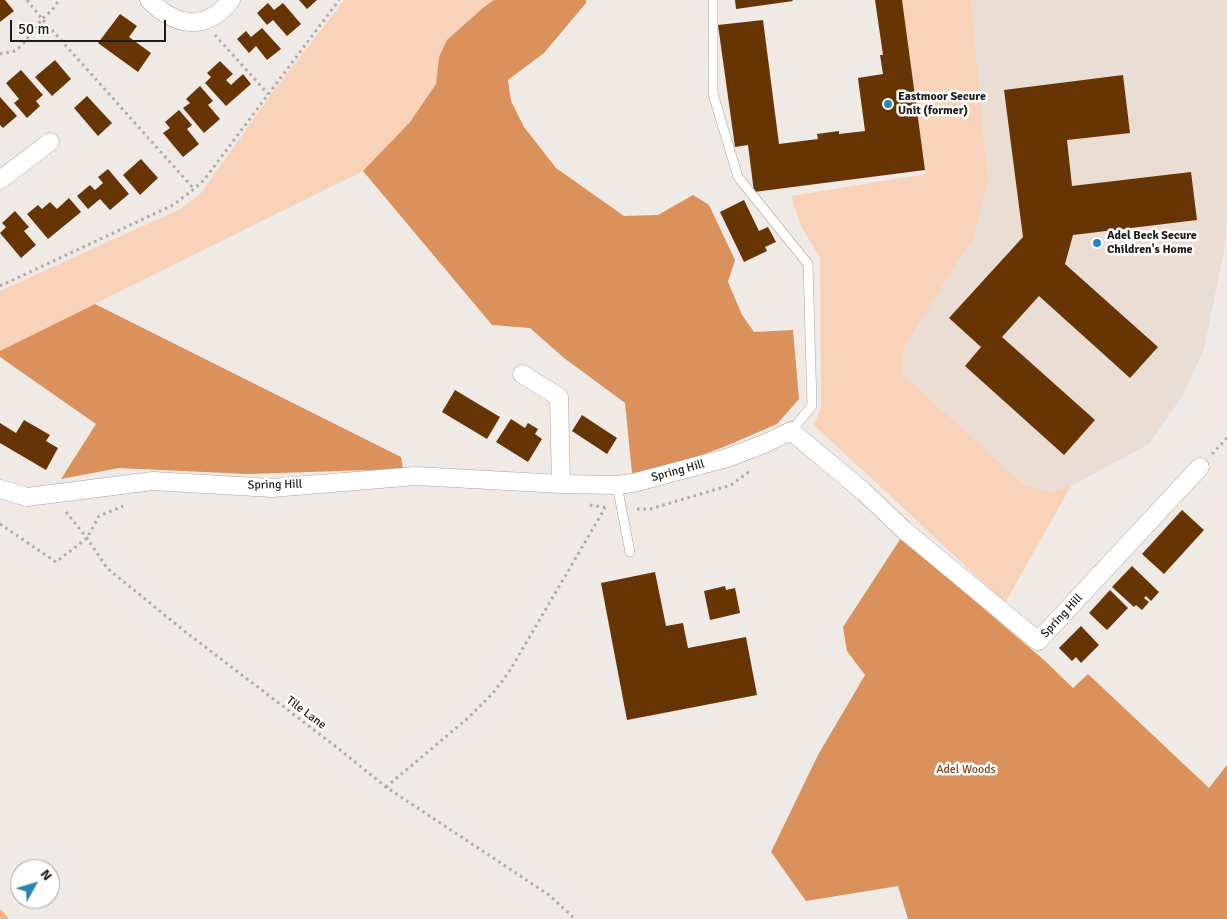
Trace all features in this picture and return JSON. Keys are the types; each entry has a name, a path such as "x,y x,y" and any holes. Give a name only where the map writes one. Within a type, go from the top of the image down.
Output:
{"street":[{"path":"149,0 156,7 175,19 195,23 208,20 224,9 231,0"},
{"path":"0,180 50,142"},
{"path":"522,374 559,397 561,484"},
{"name":"Spring Hill","path":"0,489 27,497 153,481 272,488 416,476 561,484 617,485 633,483 727,458 791,431 864,492 904,530 1038,641 1200,467"}],"lane":[{"path":"713,0 713,94 738,177 808,264 812,406 791,431"},
{"path":"617,485 630,552"}],"path":[{"path":"27,0 194,189"},
{"path":"0,54 15,51 24,43 58,0"},
{"path":"0,286 173,205 194,189 204,180 339,0"},
{"path":"203,21 268,94"},
{"path":"587,505 622,510 650,509 730,485 750,471 764,444"},
{"path":"386,787 468,718 493,693 509,672 617,485"},
{"name":"Tile Lane","path":"52,494 108,568 183,630 336,746 386,787 549,895 576,919"},
{"path":"0,524 56,562 87,538 99,516 124,505"}],"shaded area":[{"path":"344,0 494,0 484,7 439,57 436,84 410,122 363,171 0,351 0,291 180,209 201,193 273,92"},
{"path":"898,0 971,0 988,180 974,236 904,349 903,374 1023,484 1050,492 1071,486 1005,603 814,425 821,407 820,258 801,226 791,196 926,174"},
{"name":"Adel Beck Secure Children's Home","path":"971,0 1227,0 1227,219 1224,251 1204,349 1183,395 1149,444 1071,486 1050,492 1023,484 903,374 904,349 920,321 988,180"}],"green space":[{"path":"494,0 586,0 586,3 544,53 508,80 511,101 524,127 556,168 624,216 658,215 693,195 709,205 735,260 728,282 742,315 754,332 793,330 799,399 777,424 726,446 669,467 632,473 625,403 564,358 530,328 492,325 363,171 410,122 436,84 439,57 447,40"},
{"path":"95,304 401,457 403,469 247,474 119,468 61,479 96,424 0,357 0,351"},
{"name":"Adel Woods","path":"901,538 1044,660 1073,688 1088,674 1209,788 1227,765 1227,919 908,919 898,886 806,901 771,852 818,755 865,675 847,651 843,627"}],"building":[{"path":"0,0 5,0 14,11 0,22"},
{"path":"299,0 317,0 307,9"},
{"path":"735,0 792,0 793,1 736,9"},
{"name":"Eastmoor Secure Unit (former)","path":"875,0 902,0 925,170 754,192 748,145 735,147 718,25 763,20 779,144 818,139 817,134 839,131 839,134 865,131 858,78 883,74 880,55 883,55"},
{"path":"268,3 274,10 283,3 301,24 287,36 273,20 267,25 257,13"},
{"path":"120,14 137,26 129,37 151,53 138,72 98,43"},
{"path":"262,28 281,49 267,60 256,46 249,53 237,39 246,31 251,37"},
{"path":"55,60 71,79 52,96 35,77"},
{"path":"220,61 233,74 226,80 231,85 243,74 251,84 226,106 205,83 211,77 207,73"},
{"path":"21,70 43,95 36,101 40,106 27,118 14,103 19,99 6,83"},
{"path":"1123,75 1130,133 1067,140 1072,186 1191,172 1197,220 1073,235 1065,264 1158,347 1130,378 1039,296 1002,337 1095,420 1064,455 965,366 981,347 949,318 1023,237 1004,90"},
{"path":"200,86 213,101 208,105 220,119 204,133 183,108 190,103 186,99"},
{"path":"87,96 112,123 98,136 74,108"},
{"path":"0,97 17,116 3,128 0,125"},
{"path":"179,110 192,125 187,129 199,144 183,157 163,133 170,128 165,122"},
{"path":"141,159 158,178 140,195 123,175"},
{"path":"108,169 129,194 110,210 100,199 88,209 77,196 90,185 95,190 103,183 98,177"},
{"path":"69,198 81,212 48,239 27,214 38,205 42,209 50,202 57,209"},
{"path":"744,200 759,231 768,227 776,242 765,247 767,251 744,262 720,212"},
{"path":"15,211 29,227 24,231 36,245 21,258 0,233 6,227 2,223"},
{"path":"455,390 500,417 487,439 442,412"},
{"path":"582,415 617,438 607,454 572,431"},
{"path":"511,419 525,428 528,423 538,429 535,434 542,439 528,462 496,442"},
{"path":"24,420 50,435 46,441 58,448 46,470 0,443 0,423 16,433"},
{"path":"1182,510 1204,530 1164,574 1142,554"},
{"path":"1132,566 1159,592 1151,601 1146,596 1144,598 1149,602 1142,610 1136,605 1134,607 1112,587"},
{"path":"655,572 666,626 683,623 688,648 746,637 757,695 627,720 601,583"},
{"path":"725,586 726,590 735,588 740,613 710,620 704,591"},
{"path":"1110,590 1128,608 1107,630 1089,613"},
{"path":"1081,626 1099,645 1081,663 1076,657 1072,661 1059,648"}],"waterway":[{"path":"0,913 5,919"}],"place":[{"name":"Eastmoor Secure Unit (former)","path":"888,104"},
{"name":"Adel Beck Secure Children's Home","path":"1097,243"}]}
